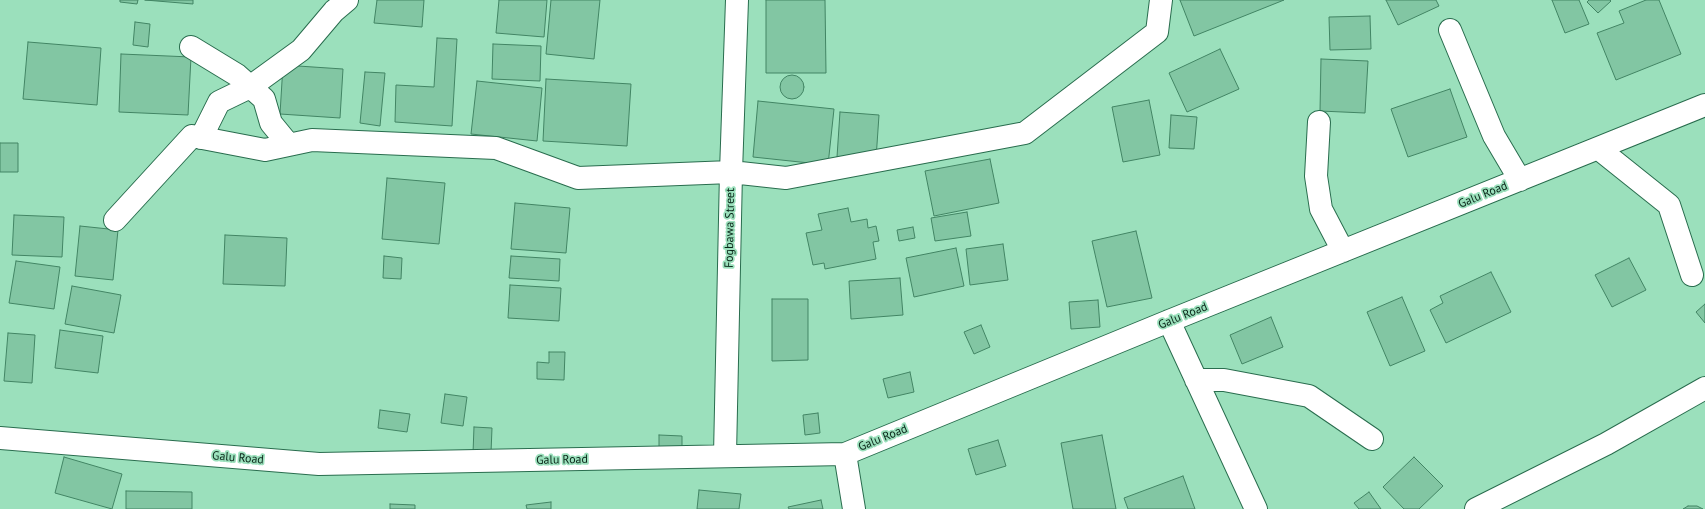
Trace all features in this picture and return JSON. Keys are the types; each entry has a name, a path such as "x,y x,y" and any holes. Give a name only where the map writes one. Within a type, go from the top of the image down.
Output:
{"street":[{"path":"201,138 219,102 250,87 301,50 334,11 347,0"},
{"name":"Fogbawa Street","path":"725,455 731,172 737,0"},
{"path":"115,220 192,136 265,150 312,140 496,148 578,178 731,172 786,178 1025,133 1157,32 1161,0"},
{"path":"1450,30 1494,136 1520,180"},
{"path":"191,47 236,75 264,99 271,123 289,145"},
{"name":"Galu Road","path":"0,438 318,464 649,459 725,455 845,454 1169,321 1705,105"},
{"path":"1319,122 1316,176 1321,209 1343,252"},
{"path":"1599,149 1669,205 1692,275"},
{"path":"1169,321 1256,509"},
{"path":"1196,380 1224,380 1309,396 1372,439"},
{"path":"1476,509 1606,444 1705,388"},
{"path":"845,454 854,509"}],"building":[{"path":"120,0 138,0 137,4 120,2"},
{"path":"145,0 193,0 193,4"},
{"path":"377,0 424,0 422,27 374,23"},
{"path":"499,0 547,0 544,37 496,33"},
{"path":"551,0 600,0 594,59 546,54"},
{"path":"766,0 825,0 826,73 766,73"},
{"path":"1180,0 1284,0 1194,36"},
{"path":"1386,0 1436,0 1439,6 1398,25"},
{"path":"1552,0 1579,0 1589,24 1565,33"},
{"path":"1589,0 1611,1 1598,13 1587,2"},
{"path":"1646,0 1659,0 1681,54 1616,80 1597,33 1624,23 1619,11"},
{"path":"1370,16 1371,49 1330,50 1329,17"},
{"path":"135,22 150,24 148,47 133,45"},
{"path":"437,38 457,39 452,126 395,122 396,85 434,87"},
{"path":"28,42 101,48 97,105 23,99"},
{"path":"493,44 541,46 540,81 492,79"},
{"path":"1220,49 1239,89 1187,112 1169,73"},
{"path":"121,54 191,57 188,115 119,112"},
{"path":"1321,59 1368,61 1365,113 1320,111"},
{"path":"283,65 343,69 340,118 280,114"},
{"path":"365,72 385,73 380,126 360,123"},
{"path":"792,75 800,79 804,87 800,95 792,99 784,95 780,87 784,79"},
{"path":"546,79 631,84 627,146 543,141"},
{"path":"477,81 542,88 537,141 471,134"},
{"path":"1450,89 1467,137 1408,157 1391,109"},
{"path":"1149,100 1160,155 1123,162 1112,107"},
{"path":"758,101 834,109 828,165 753,157"},
{"path":"840,112 879,115 876,159 837,157"},
{"path":"1171,115 1197,117 1194,149 1169,148"},
{"path":"0,143 18,143 18,172 0,172"},
{"path":"990,159 999,203 934,216 925,171"},
{"path":"387,178 445,183 439,244 382,239"},
{"path":"515,203 570,208 566,253 511,249"},
{"path":"848,208 851,222 867,219 868,228 876,226 879,241 873,242 876,259 825,269 824,263 813,265 806,233 822,230 818,214"},
{"path":"967,212 971,236 935,241 931,218"},
{"path":"14,215 64,217 62,257 12,255"},
{"path":"80,226 118,230 113,280 75,276"},
{"path":"913,227 915,238 899,241 897,230"},
{"path":"1136,231 1152,298 1107,307 1092,241"},
{"path":"225,235 287,238 285,286 223,284"},
{"path":"1003,244 1008,280 970,285 966,249"},
{"path":"956,248 964,286 914,297 906,258"},
{"path":"384,256 402,258 401,279 383,278"},
{"path":"511,256 560,259 559,281 509,278"},
{"path":"1629,258 1646,290 1612,307 1595,275"},
{"path":"16,261 60,267 54,309 9,303"},
{"path":"1491,272 1511,312 1446,343 1430,310 1443,303 1440,296"},
{"path":"900,278 903,315 851,319 849,281"},
{"path":"510,285 561,288 559,321 508,318"},
{"path":"72,286 121,295 114,333 65,324"},
{"path":"1402,297 1425,351 1390,366 1367,312"},
{"path":"772,299 808,299 808,360 772,361"},
{"path":"1098,300 1100,327 1071,329 1069,302"},
{"path":"1705,304 1705,323 1696,312"},
{"path":"1271,317 1283,347 1242,364 1230,335"},
{"path":"981,325 990,347 974,354 964,332"},
{"path":"60,330 103,336 98,373 55,368"},
{"path":"8,333 35,335 32,383 4,381"},
{"path":"549,352 565,352 564,380 537,379 537,362 549,363"},
{"path":"910,372 914,392 888,398 883,379"},
{"path":"445,394 467,397 463,426 441,423"},
{"path":"380,410 410,414 407,432 378,428"},
{"path":"818,413 820,433 805,435 803,415"},
{"path":"474,427 492,428 491,453 473,453"},
{"path":"659,435 682,436 682,451 659,451"},
{"path":"1102,435 1116,509 1073,509 1061,443"},
{"path":"998,440 1006,466 976,475 968,449"},
{"path":"64,457 122,474 112,509 55,493"},
{"path":"1414,457 1443,486 1419,509 1404,509 1383,487"},
{"path":"1183,476 1195,509 1128,509 1124,498"},
{"path":"699,490 741,494 739,509 697,509"},
{"path":"126,491 192,492 192,509 126,509"},
{"path":"1369,492 1381,509 1359,509 1354,503"},
{"path":"821,500 823,509 789,509 788,507"},
{"path":"551,502 551,509 527,509 526,505"},
{"path":"390,504 415,505 415,509 390,509"},
{"path":"1688,506 1697,506 1703,509 1683,509"}]}
